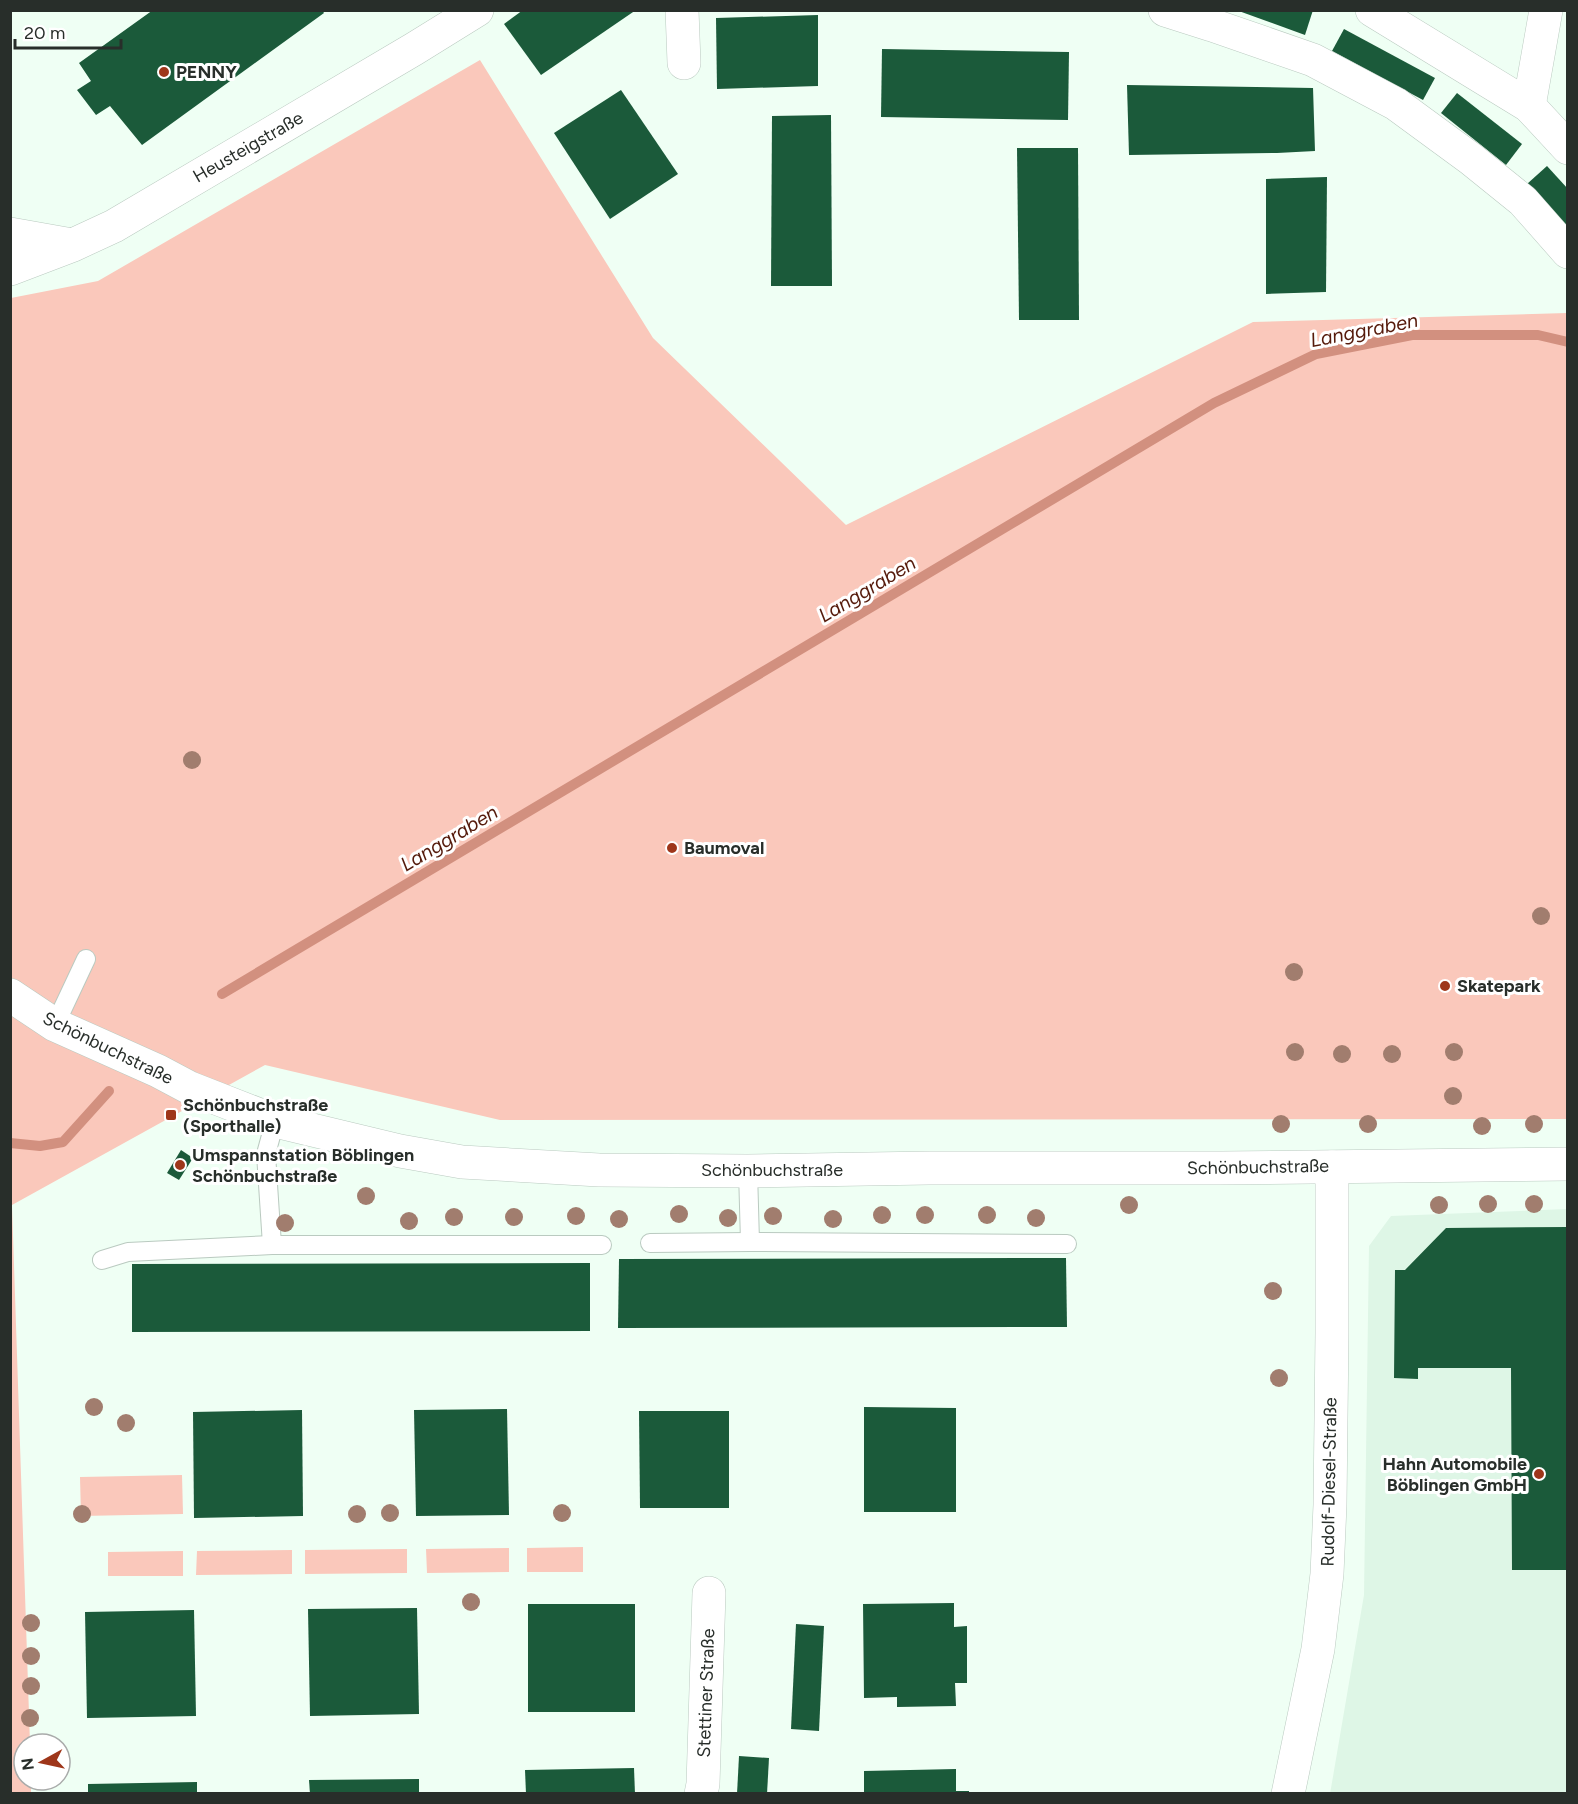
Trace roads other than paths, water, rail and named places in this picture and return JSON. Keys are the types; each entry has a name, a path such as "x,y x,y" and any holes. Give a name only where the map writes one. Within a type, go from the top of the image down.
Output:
{"street":[{"name":"Heusteigstraße","path":"10,269 73,245 124,220 477,10"},
{"path":"682,10 684,63"},
{"path":"1165,10 1313,60 1396,104 1471,159 1523,201 1568,252"},
{"path":"1372,10 1529,106 1568,148"},
{"path":"1529,106 1546,10"},
{"path":"10,234 73,245"},
{"name":"Schönbuchstraße","path":"10,995 55,1025 190,1088 275,1122 400,1151 462,1162 599,1170 748,1171 1568,1164"},
{"name":"Rudolf-Diesel-Straße","path":"1288,1794 1318,1649 1327,1574 1330,1495 1332,1167"},
{"name":"Stettiner Straße","path":"701,1794 709,1593"}],"lane":[{"path":"55,1025 86,959"},
{"path":"272,1245 266,1154 275,1122"},
{"path":"748,1171 750,1242"},
{"path":"650,1244 750,1242 1067,1244"},
{"path":"102,1260 128,1252 272,1245 602,1245"}],"waterway":[{"name":"Langgraben","path":"222,994 1214,403 1316,354 1412,335 1538,335 1568,342"},
{"name":"Langgraben","path":"10,1143 40,1146 63,1142 109,1091"}],"place":[{"name":"PENNY","path":"164,72"},
{"name":"Baumoval","path":"672,848"},
{"name":"Skatepark","path":"1445,986"},
{"name":"Schönbuchstraße (Sporthalle)","path":"171,1115"},
{"name":"Umspannstation Böblingen Schönbuchstraße","path":"180,1165"},
{"name":"Hahn Automobile Böblingen GmbH","path":"1539,1474"}]}
